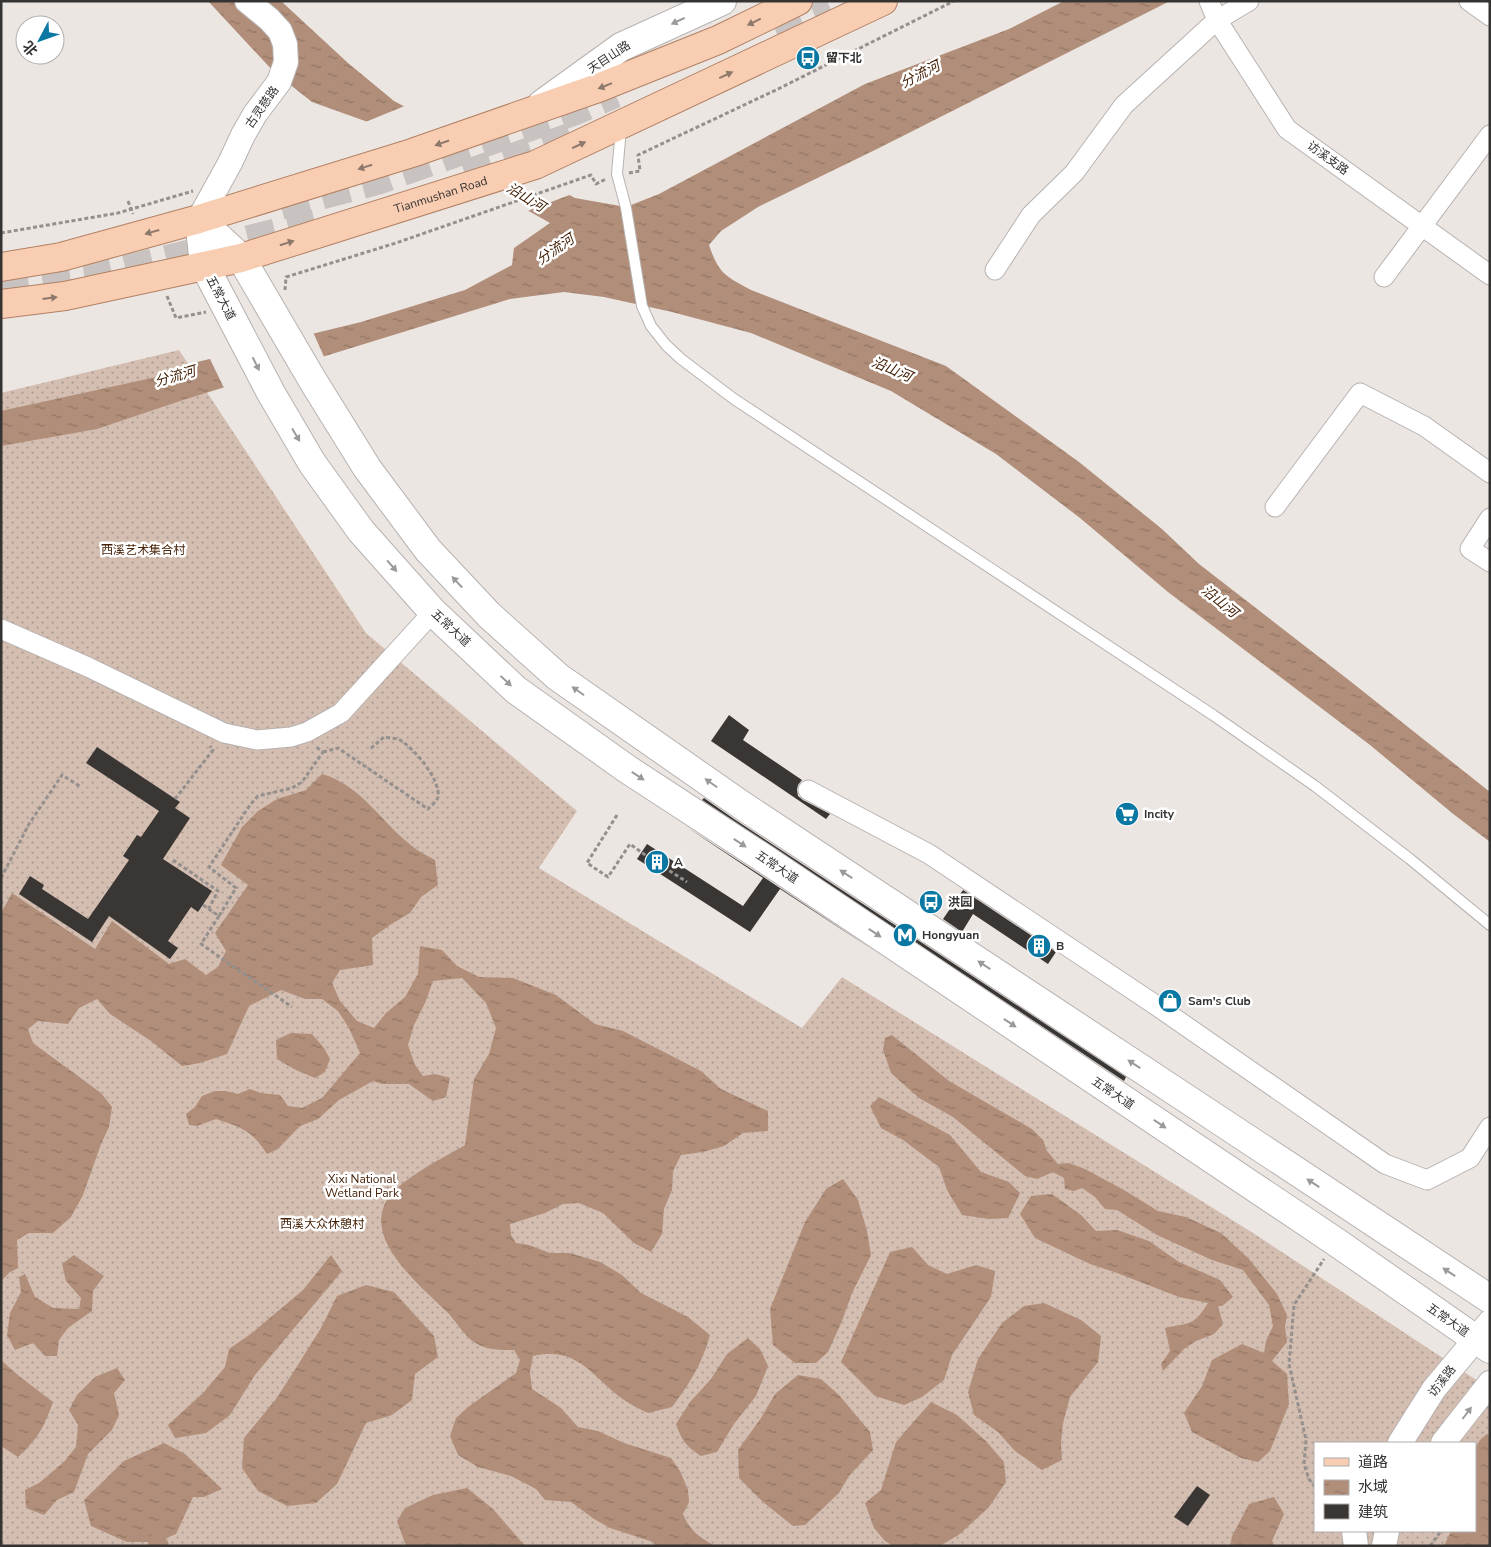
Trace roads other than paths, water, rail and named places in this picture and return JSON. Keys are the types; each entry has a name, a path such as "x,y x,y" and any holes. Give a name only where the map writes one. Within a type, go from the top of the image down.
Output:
{"main road":[{"name":"天目山路","path":"530,112 621,47 722,1"},
{"path":"1,267 61,257 199,219 412,153 598,88 718,40 798,1"},
{"name":"Tianmushan Road","path":"1,304 65,296 241,258 535,165 883,1"},
{"path":"199,219 241,258 313,381 367,468 428,550 489,615 558,677 744,806 1490,1299"},
{"name":"五常大道","path":"199,219 204,265 271,393 312,463 361,531 433,612 516,690 627,769 765,859 1336,1242 1485,1337"}],"street":[{"name":"古灵慈路","path":"199,219 255,114 272,94 281,78 286,62 285,44 280,31 269,18 247,1"},
{"name":"访溪支路","path":"1209,1 1217,20 1287,129 1490,275"},
{"path":"995,270 1032,215 1074,173 1124,105 1217,20 1250,1"},
{"path":"1469,1 1490,16"},
{"path":"1384,278 1490,135"},
{"path":"1275,507 1360,393 1424,426 1490,473"},
{"path":"1490,518 1470,549 1490,562"},
{"path":"1,629 224,733 257,740 291,737 307,732 341,713 433,612"},
{"path":"808,790 929,854 1154,1004 1384,1164 1427,1180 1470,1158 1490,1127"},
{"name":"访溪路","path":"1401,1442 1434,1389 1485,1337"},
{"path":"1444,1442 1490,1383"},
{"path":"1354,1532 1356,1546"},
{"path":"1384,1546 1387,1532"}],"lane":[{"path":"622,125 617,174 626,208 642,306 651,326 666,346 680,359 734,399 1221,720 1315,786 1410,859 1490,926"}],"water":[{"path":"208,1 281,1 348,63 394,101 575,198 626,207 659,194 865,84 1009,29 1064,1 1170,1 758,207 721,231 709,245 720,268 735,281 751,290 946,366 1079,462 1162,529 1199,564 1490,792 1490,842 1370,745 1168,592 1080,518 996,454 891,391 751,333 672,312 604,297 564,292 510,299 183,400 97,429 1,446 1,411 170,374 193,363 361,322 465,290 512,265 514,248 550,223 379,126 312,102 274,72"},
{"path":"322,774 336,779 359,795 412,846 435,860 438,885 421,897 410,913 372,938 373,965 340,970 332,983 340,1001 357,1021 374,1028 386,1013 405,997 418,974 420,946 442,950 457,966 479,977 513,978 556,995 595,1024 623,1031 701,1071 721,1089 768,1111 768,1131 743,1133 724,1146 703,1152 681,1155 673,1171 672,1190 664,1209 662,1234 651,1252 634,1243 603,1213 579,1203 563,1204 545,1213 510,1224 511,1235 516,1243 529,1245 550,1253 570,1253 600,1262 622,1275 641,1293 688,1317 710,1335 695,1373 672,1407 648,1413 624,1400 574,1359 562,1355 549,1354 533,1356 530,1372 532,1389 561,1408 578,1427 598,1431 624,1443 671,1458 680,1471 688,1490 689,1502 683,1514 686,1520 696,1533 715,1546 656,1546 653,1542 610,1528 571,1502 545,1500 536,1489 511,1476 478,1467 458,1455 450,1436 456,1418 468,1407 516,1373 520,1360 514,1350 486,1348 468,1337 449,1314 401,1265 391,1251 384,1236 381,1221 384,1206 389,1197 398,1188 420,1171 465,1145 474,1079 489,1054 496,1028 486,1003 462,978 433,981 414,1025 408,1045 415,1065 423,1076 435,1074 450,1078 446,1097 433,1101 409,1084 382,1084 373,1081 339,1100 318,1119 300,1126 278,1149 267,1154 253,1137 239,1127 216,1119 197,1126 189,1125 186,1114 195,1107 202,1096 215,1091 238,1094 250,1089 261,1093 280,1095 288,1106 302,1108 322,1098 360,1053 349,1028 338,1011 322,999 305,999 281,990 249,1006 227,1054 200,1063 182,1066 151,1041 110,1014 97,999 79,1008 68,1024 38,1021 28,1029 33,1043 101,1093 112,1107 109,1127 83,1195 71,1217 53,1233 29,1233 17,1240 18,1268 10,1272 1,1281 1,913 12,893 95,949 112,921 169,964 185,959 206,975 218,967 226,951 215,933 248,885 221,865 242,827 258,811 277,799 306,790"},
{"path":"291,1033 312,1034 324,1048 330,1059 325,1072 315,1078 277,1059 276,1040"},
{"path":"892,1035 949,1081 1032,1129 1043,1140 1047,1151 1058,1164 1069,1163 1085,1169 1158,1211 1186,1217 1221,1233 1249,1259 1277,1294 1287,1315 1285,1327 1287,1342 1272,1361 1287,1374 1289,1404 1270,1451 1258,1462 1241,1458 1192,1432 1184,1413 1202,1386 1212,1360 1242,1344 1264,1353 1266,1341 1273,1326 1269,1305 1243,1270 1212,1260 1157,1235 1117,1210 1105,1209 1095,1197 1082,1188 1074,1191 1065,1189 1064,1178 1053,1172 1037,1179 1025,1176 953,1117 919,1098 891,1073 883,1050 885,1038"},
{"path":"879,1097 950,1135 981,1172 1009,1182 1020,1193 1008,1218 989,1219 962,1215 947,1190 939,1167 903,1140 881,1128 870,1106"},
{"path":"843,1179 858,1200 867,1231 871,1255 852,1293 828,1352 816,1363 795,1363 773,1345 770,1309 805,1222 826,1189"},
{"path":"1052,1194 1081,1215 1096,1231 1117,1230 1149,1241 1179,1262 1220,1280 1233,1297 1222,1306 1218,1306 1223,1324 1214,1334 1196,1341 1184,1349 1163,1371 1161,1364 1170,1351 1165,1328 1186,1324 1194,1320 1208,1303 1179,1297 1090,1264 1035,1238 1020,1214 1031,1196"},
{"path":"912,1247 928,1265 947,1274 976,1265 995,1271 991,1297 952,1355 944,1380 922,1397 904,1405 875,1396 841,1362 890,1252"},
{"path":"74,1255 104,1276 93,1291 92,1311 68,1328 59,1340 57,1356 45,1356 33,1343 15,1350 7,1335 10,1313 21,1292 19,1277 25,1274 35,1297 53,1308 79,1309 81,1298 66,1281 62,1264"},
{"path":"331,1255 342,1271 255,1375 230,1415 206,1433 175,1438 168,1425 204,1392 225,1367 229,1349 252,1333 303,1290"},
{"path":"366,1285 394,1292 434,1336 438,1357 415,1374 412,1400 392,1415 366,1423 337,1484 316,1503 287,1506 258,1491 242,1468 244,1438 276,1399 321,1328 337,1296"},
{"path":"1044,1303 1081,1320 1101,1336 1098,1362 1070,1397 1063,1423 1062,1460 1042,1470 1015,1451 998,1432 974,1415 968,1392 978,1359 1002,1323 1024,1306"},
{"path":"748,1338 760,1349 768,1366 756,1396 734,1424 717,1452 701,1456 685,1443 676,1424 690,1402 711,1379 727,1354"},
{"path":"1,1360 53,1402 40,1432 18,1457 1,1446"},
{"path":"117,1368 125,1380 114,1393 119,1415 112,1430 88,1454 74,1492 57,1500 44,1515 26,1508 25,1490 39,1483 64,1462 76,1447 78,1425 69,1410 77,1395 95,1377"},
{"path":"798,1375 821,1379 839,1395 870,1432 873,1450 849,1476 839,1493 818,1513 805,1525 793,1526 763,1502 739,1478 738,1450 761,1418 775,1394"},
{"path":"931,1402 957,1415 986,1441 1004,1462 1006,1482 989,1507 960,1534 940,1546 893,1546 885,1541 874,1528 865,1503 881,1490 896,1442"},
{"path":"1487,1434 1490,1436 1490,1546 1444,1546 1451,1532 1476,1532 1476,1446"},
{"path":"164,1443 185,1454 222,1489 204,1497 193,1497 176,1534 157,1542 127,1542 91,1526 84,1500 124,1461"},
{"path":"467,1488 493,1509 525,1546 406,1546 397,1521 405,1508 433,1495"},
{"path":"1274,1497 1284,1514 1272,1541 1274,1546 1230,1546 1232,1536 1249,1504"}],"waterway":[{"path":"157,1542 160,1546"}],"tunnel":[{"path":"773,25 827,1"},
{"path":"281,206 377,181 576,111 615,94"},
{"path":"465,174 575,135"},
{"path":"1,288 109,273 315,223"}],"place":[{"name":"留下北","path":"808,58"},
{"name":"Incity","path":"1127,814"},
{"name":"A","path":"657,862"},
{"name":"洪园","path":"931,902"},
{"name":"Hongyuan","path":"905,935"},
{"name":"B","path":"1039,946"},
{"name":"Sam's Club","path":"1170,1001"}],"water label":[{"name":"分流河","path":"920,74"},
{"name":"沿山河","path":"526,197"},
{"name":"分流河","path":"555,249"},
{"name":"沿山河","path":"892,369"},
{"name":"分流河","path":"175,376"},
{"name":"沿山河","path":"1220,601"}],"park label":[{"name":"西溪艺术集合村","path":"143,550"},
{"name":"Xixi National Wetland Park","path":"362,1186"},
{"name":"西溪大众休憩村","path":"322,1224"}]}
